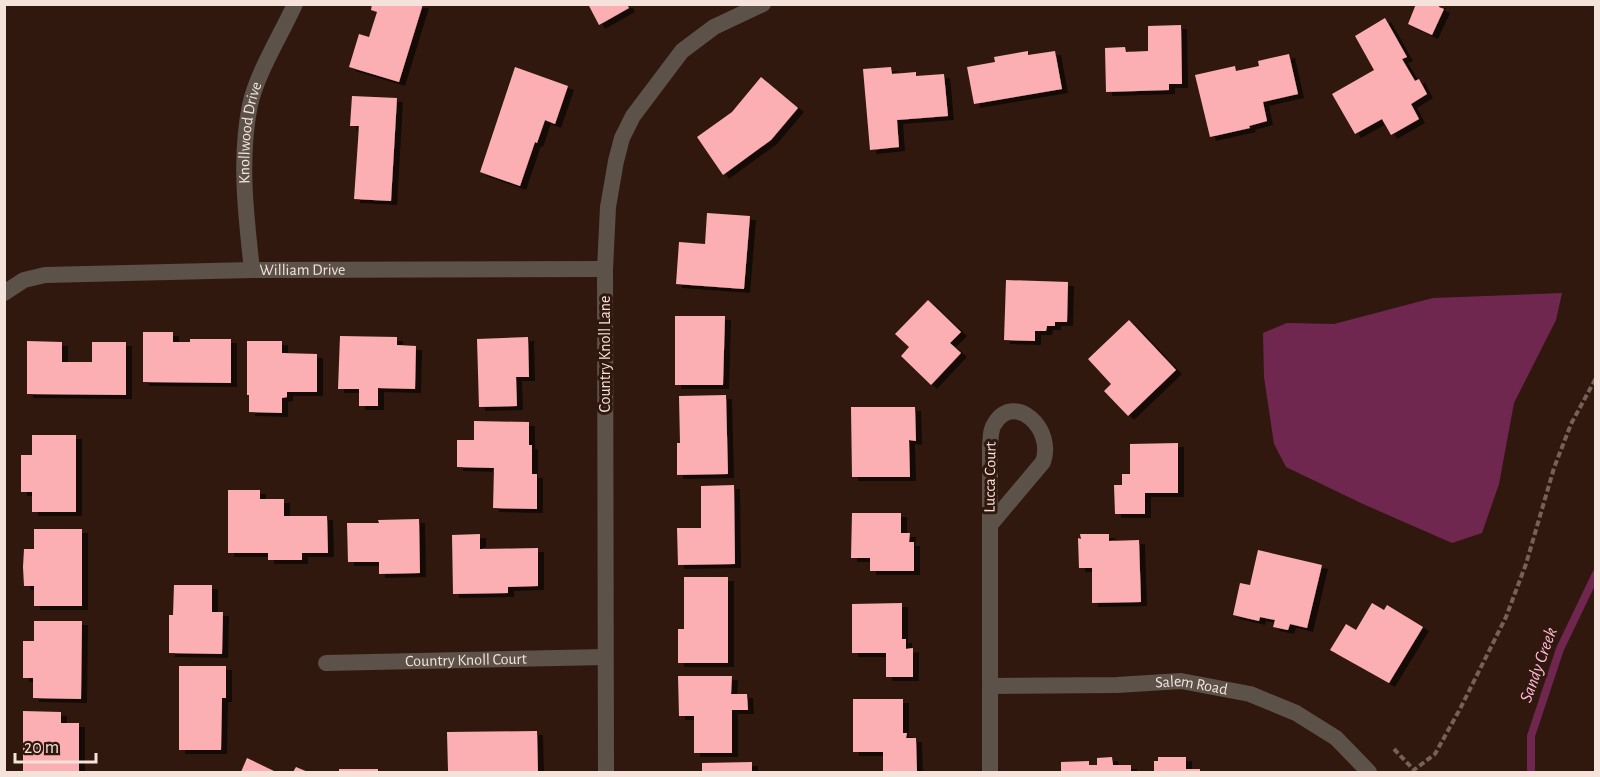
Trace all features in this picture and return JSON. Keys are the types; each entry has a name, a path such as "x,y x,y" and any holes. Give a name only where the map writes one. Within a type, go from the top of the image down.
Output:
{"street":[{"name":"Knollwood Drive","path":"252,270 246,212 245,168 245,137 250,103 295,4"},
{"name":"Country Knoll Lane","path":"606,772 605,269 608,207 614,172 622,138 633,116 682,51 714,27 764,4"},
{"name":"William Drive","path":"4,293 24,280 45,275 252,270 605,269"},
{"name":"Lucca Court","path":"990,525 1043,462 1046,454 1046,441 1039,426 1033,419 1019,412 1008,413 1000,417 992,429 990,525 990,772"},
{"name":"Country Knoll Court","path":"326,663 605,657"},
{"name":"Salem Road","path":"990,686 1117,685 1181,681 1250,694 1296,713 1336,738 1369,772"}],"path":[{"path":"1394,749 1415,771 1435,753 1460,709 1506,617 1526,564 1554,468 1571,424 1596,378"}],"shaded area":[{"path":"1562,293 1556,320 1514,403 1499,484 1482,533 1452,543 1286,467 1274,444 1264,377 1263,333 1287,323 1334,324 1433,298"}],"building":[{"path":"372,4 423,4 399,82 349,67 359,34 369,37 377,12 371,10"},
{"path":"588,4 627,4 629,8 599,25"},
{"path":"1416,4 1440,4 1439,7 1444,9 1432,35 1408,24"},
{"path":"1385,18 1407,57 1402,59 1415,81 1419,79 1427,94 1411,104 1419,119 1391,135 1382,119 1355,134 1332,94 1374,70 1355,36"},
{"path":"1181,25 1182,84 1169,84 1169,90 1106,92 1105,48 1125,47 1126,52 1148,51 1148,26"},
{"path":"1028,51 1028,55 1055,51 1062,89 974,104 967,67 995,62 994,57"},
{"path":"1289,54 1298,94 1263,102 1267,121 1249,126 1250,128 1210,137 1195,75 1235,66 1236,71 1259,66 1258,61"},
{"path":"515,67 568,86 555,124 545,120 520,186 480,172"},
{"path":"891,67 892,74 916,72 916,76 944,74 948,116 897,120 899,147 870,150 863,69"},
{"path":"761,77 798,108 771,140 723,175 697,137 732,112"},
{"path":"352,96 397,98 391,201 354,199 359,126 350,126"},
{"path":"707,213 750,216 744,289 676,284 679,242 705,244"},
{"path":"1006,280 1068,282 1067,322 1055,322 1055,326 1047,326 1046,331 1035,331 1035,341 1004,340"},
{"path":"928,300 961,332 950,343 961,353 931,385 901,356 909,347 895,334"},
{"path":"675,316 725,316 723,385 675,385"},
{"path":"1129,320 1176,370 1128,416 1104,391 1111,384 1088,359"},
{"path":"143,332 173,332 173,342 190,342 190,339 231,339 231,383 143,382"},
{"path":"340,336 397,337 397,345 416,346 415,389 378,388 378,406 359,406 359,389 338,389"},
{"path":"528,337 529,377 516,377 517,406 479,407 477,339"},
{"path":"27,341 62,342 62,362 92,362 92,342 126,342 126,395 27,394"},
{"path":"247,341 282,341 282,353 317,354 317,392 287,392 287,397 282,398 282,413 249,412"},
{"path":"726,395 728,474 677,475 677,443 680,443 679,396"},
{"path":"851,407 915,407 916,441 909,440 910,477 852,477"},
{"path":"474,421 529,422 532,474 537,474 537,509 493,508 494,468 457,467 457,440 474,440"},
{"path":"32,435 76,435 76,512 32,512 32,492 21,492 21,455 32,455"},
{"path":"1178,443 1178,493 1145,493 1145,514 1115,514 1114,485 1122,485 1122,474 1130,474 1130,444"},
{"path":"734,485 735,564 678,565 677,528 701,528 701,486"},
{"path":"228,490 260,490 260,499 284,499 284,516 327,516 328,553 302,553 302,560 268,560 268,553 228,553"},
{"path":"852,513 901,513 901,533 910,533 909,542 914,542 914,571 870,571 870,558 851,558"},
{"path":"419,519 420,573 379,574 379,562 348,562 347,523"},
{"path":"34,529 82,529 82,606 34,606 34,586 24,586 23,567 24,549 34,549"},
{"path":"480,534 480,549 538,548 538,586 508,587 508,593 453,594 452,535"},
{"path":"1080,534 1109,534 1109,541 1139,540 1141,602 1092,603 1092,568 1079,568 1078,538 1081,539"},
{"path":"1258,550 1322,565 1307,628 1290,624 1288,630 1273,627 1275,620 1260,617 1259,621 1233,615 1240,583 1250,585"},
{"path":"684,577 728,577 728,663 678,663 678,629 684,629"},
{"path":"174,585 212,585 212,612 223,612 222,654 169,653 169,615 173,615"},
{"path":"902,603 902,639 906,639 906,649 913,648 913,677 886,677 886,653 852,653 852,604"},
{"path":"1372,603 1384,610 1387,605 1423,627 1389,683 1330,650 1346,624 1356,630"},
{"path":"34,621 82,621 81,699 33,698 33,678 23,678 23,641 34,641"},
{"path":"179,666 226,666 226,698 222,698 221,750 179,750"},
{"path":"678,676 732,676 731,694 747,694 748,710 732,710 732,753 694,753 694,716 679,716"},
{"path":"853,699 903,699 903,733 907,733 906,738 916,738 917,772 883,772 883,752 853,752"},
{"path":"23,711 61,712 61,723 79,723 79,772 23,772"},
{"path":"537,731 538,772 448,771 447,732"},
{"path":"1112,757 1113,765 1131,765 1131,772 1061,772 1061,762 1089,761 1089,765 1097,765 1097,758"},
{"path":"1158,757 1186,757 1186,769 1200,769 1200,772 1154,772 1154,761 1158,761"},
{"path":"247,758 276,772 241,772"},
{"path":"752,762 752,772 702,772 702,763"},
{"path":"296,767 308,772 293,772"},
{"path":"339,769 378,769 378,772 339,772"}],"waterway":[{"name":"Sandy Creek","path":"1531,772 1531,736 1560,649 1596,574"}]}
